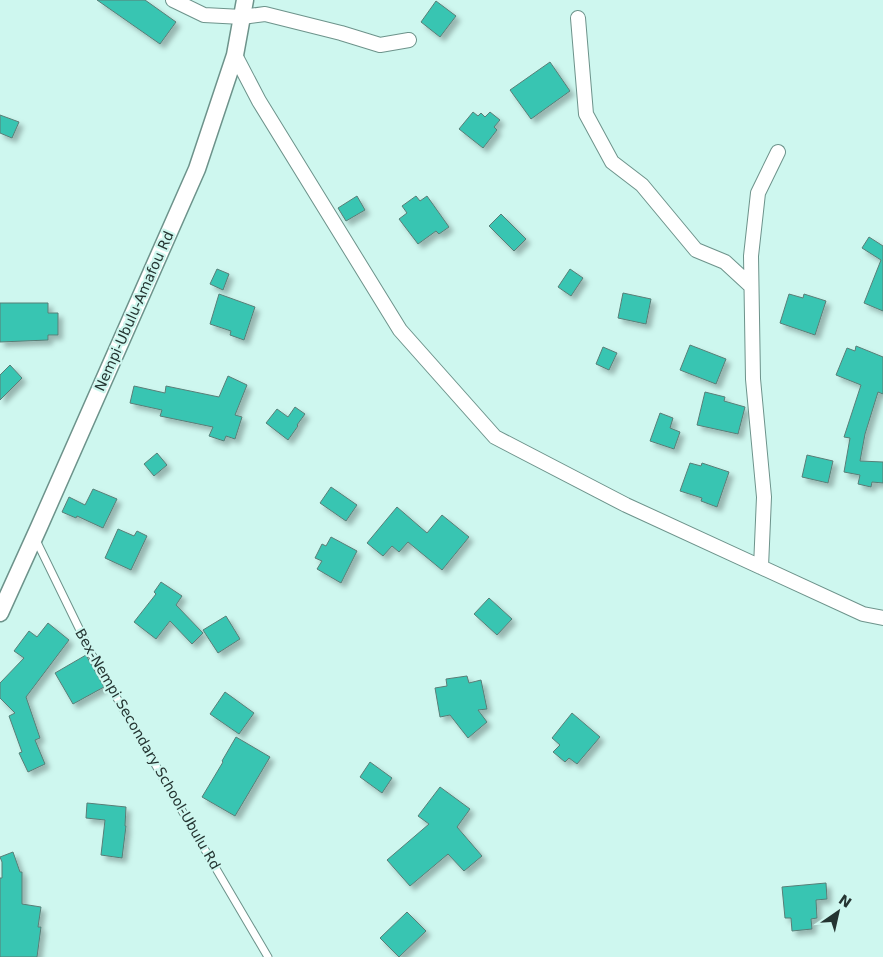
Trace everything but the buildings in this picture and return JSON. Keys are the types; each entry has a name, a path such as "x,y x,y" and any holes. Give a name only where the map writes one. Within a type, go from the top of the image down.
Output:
{"street":[{"path":"173,0 204,15 242,17 265,14 380,45 409,40"},
{"name":"Nempi-Ubulu-Amafou Rd","path":"0,613 197,169 235,54 245,0"},
{"path":"578,18 586,114 612,162 642,185 696,250 725,262 751,286"},
{"path":"235,54 259,101 400,330 495,437 626,505 863,614 883,618"},
{"path":"761,567 764,497 753,379 750,256 758,193 778,152"}],"lane":[{"name":"Bex-Nempi Secondary School-Ubulu Rd","path":"34,538 92,655 180,809 268,957"}]}
